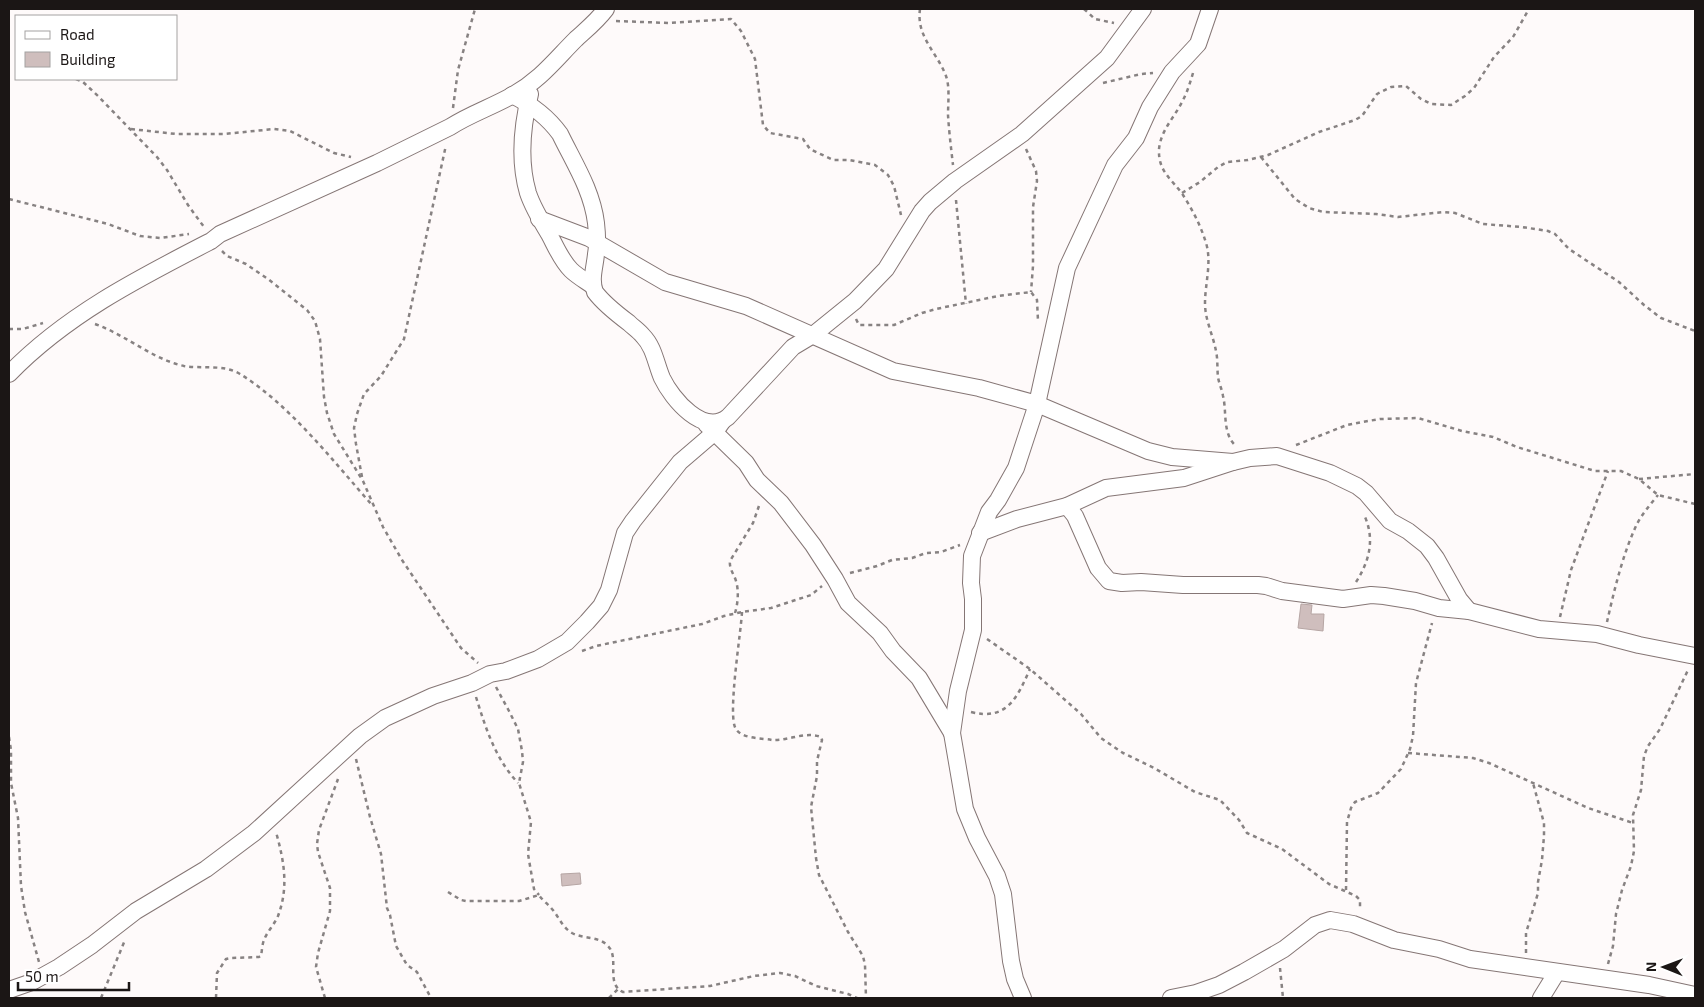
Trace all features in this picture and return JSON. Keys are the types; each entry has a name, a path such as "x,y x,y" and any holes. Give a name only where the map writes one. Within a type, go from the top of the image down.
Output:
{"street":[{"path":"9,990 32,982 42,976 92,945 136,911 206,869 254,833 372,726 433,696 472,684 490,674 506,671 538,659 567,642 601,606 609,590 625,533 680,462 742,403 793,347 813,335 855,301 886,269 922,211 930,202 955,181 1022,134 1107,58 1143,9"},
{"path":"1023,998 1013,970 1003,894 997,876 976,838 965,809 952,734 954,709 973,630 972,556 989,512 1016,468 1037,404 1067,268 1115,165 1136,138 1150,107 1172,72 1198,44 1210,9"},
{"path":"9,374 27,355 76,317 116,291 211,241 220,234 377,163 461,119 512,95 538,78 601,15"},
{"path":"538,78 531,92 524,124 524,168 528,193 539,219 559,253 572,270 593,286 600,297 643,334 650,344 662,379 678,401 691,414 702,421 718,427 759,482 781,503 813,545 848,603 880,632 893,651 919,678 952,734"},
{"path":"512,95 528,103 543,114 560,134 592,201 596,225 597,251 592,275 593,286"},
{"path":"539,219 596,241 665,282 746,306 893,371 979,388 1037,404 1148,451 1172,457 1233,462"},
{"path":"979,535 1017,519 1067,506 1106,488 1184,478 1250,458 1278,456 1330,473 1357,486 1366,493 1390,521 1408,531 1427,546 1436,558 1459,600 1469,611"},
{"path":"1067,506 1075,516 1098,568 1109,581 1183,585 1258,585 1282,591 1344,599 1372,595 1384,596 1415,601 1439,608 1469,611 1539,629 1604,635 1695,656"},
{"path":"1171,998 1196,993 1218,985 1274,955 1315,925 1330,920 1353,924 1394,940 1439,949 1470,959 1649,986 1695,995"},
{"path":"1541,998 1557,972"}],"path":[{"path":"362,481 354,428 357,414 364,394 381,376 404,338 450,126 458,70 475,9"},
{"path":"920,9 919,16 922,33 947,78 948,115 966,304"},
{"path":"1084,9 1095,19 1106,22 1133,22"},
{"path":"1182,193 1227,162 1261,157 1319,132 1355,120 1362,116 1377,94 1391,87 1406,86 1421,99 1431,104 1451,105 1474,88 1494,57 1513,37 1529,9"},
{"path":"601,15 668,23 723,19 733,21 744,36 755,60 763,125 770,133 803,139 810,149 833,160 849,160 875,166 888,175 894,186 899,204 904,242"},
{"path":"1194,70 1181,104 1167,125 1159,149 1163,171 1182,193 1199,225 1208,252 1205,304 1210,332 1216,348 1218,374 1224,397 1226,426 1232,443 1250,458"},
{"path":"1097,85 1141,74 1172,72"},
{"path":"78,80 98,96 167,170 188,205 203,225 211,241 227,256 246,264 268,279 307,310 315,321 320,338 322,381 327,413 334,434 362,481 383,527 439,618 460,648 490,674 518,729 523,762 518,783"},
{"path":"130,129 176,134 224,134 274,129 295,133 334,153 351,157"},
{"path":"1022,134 1030,160 1036,171 1037,181 1032,207 1033,266 1030,292"},
{"path":"1261,157 1295,199 1309,208 1323,212 1376,214 1398,217 1444,212 1455,213 1483,224 1548,231 1555,234 1569,249 1619,282 1644,305 1662,318 1695,332"},
{"path":"9,199 108,224 140,236 160,238 191,234"},
{"path":"855,301 856,321 859,325 894,325 922,313 998,296 1030,292 1037,300 1037,316 1040,328 1049,345"},
{"path":"76,317 107,328 163,360 186,366 221,368 238,373 259,387 297,421 375,508"},
{"path":"1278,456 1299,444 1347,425 1380,419 1418,418 1462,431 1493,437 1517,448 1595,471 1621,471 1639,479 1658,495 1695,504"},
{"path":"1562,631 1560,616 1571,570 1608,470"},
{"path":"1639,479 1695,474"},
{"path":"735,614 738,585 730,567 730,562 753,523 760,503 759,482"},
{"path":"1604,635 1613,596 1632,538 1646,510 1658,495"},
{"path":"1344,599 1363,570 1371,548 1370,533 1363,513"},
{"path":"577,654 589,647 702,624 742,612 771,608 811,595 826,583 845,574 858,572 892,560 942,552 979,535"},
{"path":"1346,890 1348,822 1351,808 1354,802 1383,790 1401,769 1413,736 1416,683 1427,639 1439,608"},
{"path":"742,612 734,693 734,726 737,732 757,738 773,740 808,736 821,737 817,761 817,776 811,807 816,858 819,875 848,932 863,956 866,998"},
{"path":"973,630 1030,669 1081,714 1101,738 1108,743 1195,792 1220,800 1239,820 1247,833 1282,849 1329,884 1356,896 1360,900 1359,927"},
{"path":"1592,978 1605,970 1613,946 1616,914 1634,851 1633,815 1641,790 1644,756 1648,746 1660,729 1695,656"},
{"path":"954,709 986,715 1002,709 1013,701 1018,694 1030,669"},
{"path":"472,684 494,748 505,768 518,783 531,822 528,854 534,889 567,930 577,935 594,938 607,945 612,954 614,982 618,989 623,992 629,992 673,987 697,987 728,983 780,972 795,976 816,986 857,998"},
{"path":"9,737 11,783 18,818 21,886 25,912 42,976"},
{"path":"352,743 381,854 387,894 387,908 396,946 407,964 417,972 431,998"},
{"path":"1408,753 1473,758 1489,763 1588,808 1633,823"},
{"path":"325,998 316,967 330,911 330,888 317,844 319,830 338,777"},
{"path":"1527,967 1526,933 1538,893 1544,836 1544,823 1533,783"},
{"path":"216,998 217,973 221,966 226,959 261,956 264,940 277,919 283,902 285,868 272,816"},
{"path":"448,892 466,901 509,901 539,895"},
{"path":"101,998 136,911"},
{"path":"1274,955 1282,973 1283,998"},
{"path":"609,998 618,989"}],"building":[{"path":"1301,604 1312,605 1311,614 1324,614 1323,631 1298,628"},
{"path":"580,873 581,884 562,886 561,874"}]}
